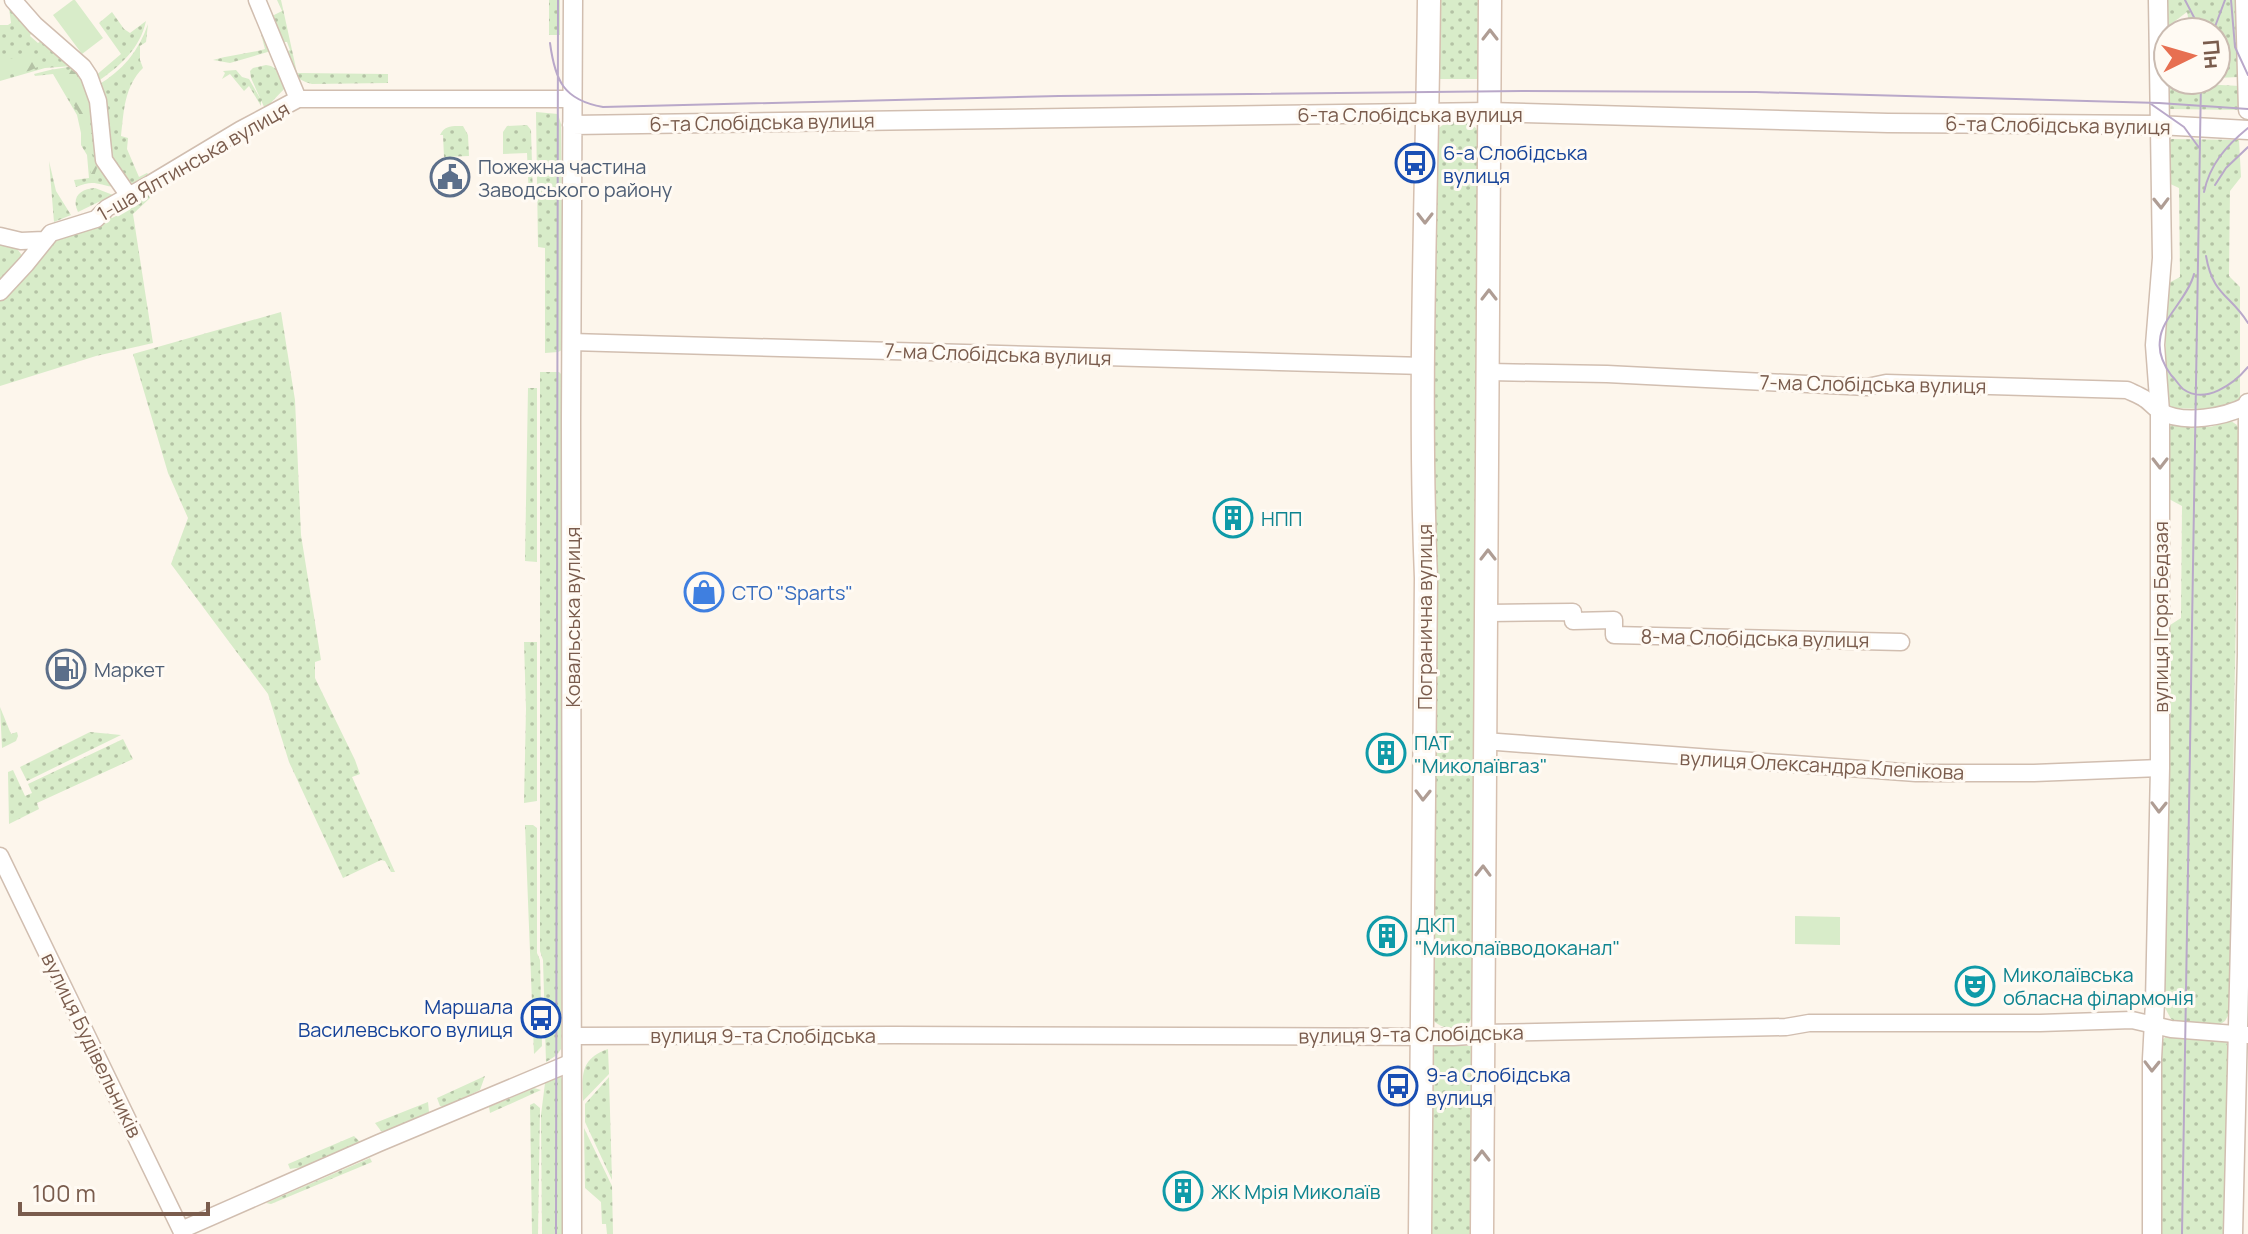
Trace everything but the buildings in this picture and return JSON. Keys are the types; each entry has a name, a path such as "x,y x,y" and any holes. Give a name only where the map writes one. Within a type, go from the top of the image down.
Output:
{"main road":[{"name":"Погранична вулиця","path":"1420,1234 1426,578 1423,493 1425,161 1429,0"},
{"path":"1482,1234 1490,0"}],"street":[{"path":"13,0 89,76 98,101 104,160 129,196"},
{"path":"257,0 298,99 572,99"},
{"name":"Ковальська вулиця","path":"572,1234 573,0"},
{"name":"вулиця Ігоря Бедзая","path":"2152,1234 2152,1059 2160,768 2160,412 2155,345 2162,258 2158,0"},
{"path":"2245,0 2248,110"},
{"name":"1-ша Ялтинська вулиця","path":"0,292 51,233 96,219 105,209 298,99"},
{"name":"6-та Слобідська вулиця","path":"572,125 1489,112 1888,123 2159,125 2248,130"},
{"name":"1-ша Ялтинська вулиця","path":"0,236 21,241 44,240"},
{"name":"7-ма Слобідська вулиця","path":"571,342 1424,366"},
{"name":"7-ма Слобідська вулиця","path":"1489,372 1607,374 1867,387 1886,383 2127,390 2143,397 2160,412 2175,417 2205,417 2234,412 2248,404"},
{"path":"2233,1234 2242,1035 2248,404"},
{"name":"8-ма Слобідська вулиця","path":"1488,613 1573,612 1573,621 1614,620 1614,635 1901,642"},
{"name":"вулиця Олександра Клепікова","path":"1484,741 1916,773 2034,773 2160,768"},
{"name":"вулиця Будівельників","path":"0,856 182,1232"},
{"name":"вулиця 9-та Слобідська","path":"571,1036 1420,1037 1786,1027 1809,1023 2132,1020 2171,1029 2242,1035"},
{"path":"182,1232 379,1143 570,1063"}],"green space":[{"path":"73,0 103,38 82,54 53,15"},
{"path":"277,0 281,0 297,73 388,74 388,83 312,84 301,79 294,73 284,53 290,50 287,42 279,42 268,18 282,11"},
{"path":"549,0 560,0 560,35 549,35"},
{"path":"1436,0 1482,0 1481,79 1435,79"},
{"path":"2163,0 2238,0 2239,77 2232,77 2232,16 2188,16 2187,12 2182,16 2165,16"},
{"path":"9,8 32,31 30,36 72,66 45,68 0,81 0,25 11,23"},
{"path":"112,12 130,33 146,21 139,40 128,56 97,82 94,77 121,54 99,23"},
{"path":"148,24 146,42 140,46 143,68 128,91 121,136 128,138 127,149 139,177 148,174 132,184 127,183 111,158 98,85 129,59"},
{"path":"266,32 271,51 230,63 213,60 265,49 261,34"},
{"path":"23,55 32,57 42,65 29,71 0,76 0,62"},
{"path":"266,65 283,73 285,88 265,109 250,71"},
{"path":"74,66 82,76 115,187 92,183 76,187 74,180 89,178 77,115 53,74 34,74"},
{"path":"236,70 249,79 261,100 261,106 249,86 244,91 230,74 222,79 223,71"},
{"path":"57,71 75,72 91,102 92,116 88,126 93,133 91,152 97,168 94,176 91,176 88,151 83,142 80,115 56,76"},
{"path":"2232,86 2240,86 2239,110 2166,107 2165,96 2232,96"},
{"path":"536,112 558,114 561,124 563,342 562,350 545,353 545,248 538,247"},
{"path":"1467,122 1476,128 1482,139 1475,1012 1469,1023 1448,1028 1431,1018 1433,136 1443,125"},
{"path":"527,125 531,130 533,198 529,199 527,153 503,154 503,132 507,126"},
{"path":"463,126 468,135 469,156 444,157 443,135 440,135 449,127"},
{"path":"2239,140 2241,177 2230,191 2229,276 2240,287 2240,406 2166,408 2165,285 2180,277 2179,188 2166,182 2168,141"},
{"path":"49,161 56,191 71,215 54,222"},
{"path":"95,188 113,195 78,212 78,195"},
{"path":"148,191 150,198 133,214 153,343 96,356 0,386 0,295 44,243 108,214 112,218 124,212 121,205"},
{"path":"0,239 13,243 26,261 0,289"},
{"path":"281,312 295,400 301,535 321,660 315,662 315,678 355,760 360,774 352,777 395,872 391,872 385,861 381,860 343,878 289,762 268,694 171,564 188,518 168,473 133,354"},
{"path":"540,372 559,372 563,376 561,1049 546,1062 543,960 540,951"},
{"path":"528,388 537,388 537,562 525,561"},
{"path":"2231,421 2239,430 2229,1014 2219,1025 2179,1023 2171,1019 2162,1002 2167,627 2181,618 2182,506 2169,499 2169,426 2179,422 2210,427"},
{"path":"524,642 537,642 537,801 524,803 526,709"},
{"path":"0,707 11,734 17,732 18,736 16,741 2,748"},
{"path":"90,732 121,735 27,781 20,767"},
{"path":"123,739 133,759 37,803 39,809 9,824 8,772 13,770 25,796 32,793 28,784"},
{"path":"525,825 537,828 537,953 540,960 542,1046 534,1054"},
{"path":"1795,916 1840,917 1840,945 1795,944"},
{"path":"2172,1032 2225,1038 2228,1048 2224,1234 2160,1234 2160,1049 2162,1040"},
{"path":"1429,1046 1475,1046 1475,1234 1427,1234"},
{"path":"608,1049 609,1074 583,1101 585,1069 592,1058"},
{"path":"485,1076 480,1090 444,1107 440,1106 437,1098"},
{"path":"559,1077 563,1082 563,1234 542,1234 541,1115 545,1083"},
{"path":"609,1077 612,1180 585,1122 585,1104"},
{"path":"534,1088 541,1090 490,1113 489,1107"},
{"path":"428,1102 429,1112 384,1132 375,1123"},
{"path":"534,1103 540,1108 538,1234 532,1234 530,1105"},
{"path":"584,1128 612,1186 613,1234 607,1234 606,1224 602,1224 601,1202 585,1188"},
{"path":"354,1136 360,1142 310,1166 290,1169 288,1164"},
{"path":"370,1158 372,1162 271,1204 266,1203"}],"tram line":[{"path":"556,1234 558,0"},
{"path":"2185,0 2193,16"},
{"path":"2219,16 2225,0"},
{"path":"2231,0 2235,47 2248,75"},
{"path":"550,43 558,78 563,86 579,99 603,107 1059,96 1522,91 1756,92 2159,103 2248,109"},
{"path":"2182,1234 2201,96"},
{"path":"2151,104 2184,127 2200,149"},
{"path":"2204,192 2220,156 2248,128"},
{"path":"2215,185 2226,168 2248,147"},
{"path":"2206,256 2218,287 2248,323"},
{"path":"2194,274 2162,332 2160,349 2166,367 2183,389 2200,395 2227,386 2248,367"}],"place":[{"name":"6-а Слобідська вулиця","path":"1415,163"},
{"name":"Пожежна частина Заводського району","path":"450,177"},
{"name":"НПП","path":"1233,518"},
{"name":"СТО \"Sparts\"","path":"704,592"},
{"name":"Маркет","path":"66,669"},
{"name":"ПАТ \"Миколаївгаз\"","path":"1386,753"},
{"name":"ДКП \"Миколаївводоканал\"","path":"1387,936"},
{"name":"Миколаївська обласна філармонія","path":"1975,986"},
{"name":"Маршала Василевського вулиця","path":"541,1018"},
{"name":"9-а Слобідська вулиця","path":"1398,1086"},
{"name":"ЖК Мрія Миколаїв","path":"1183,1191"}]}
